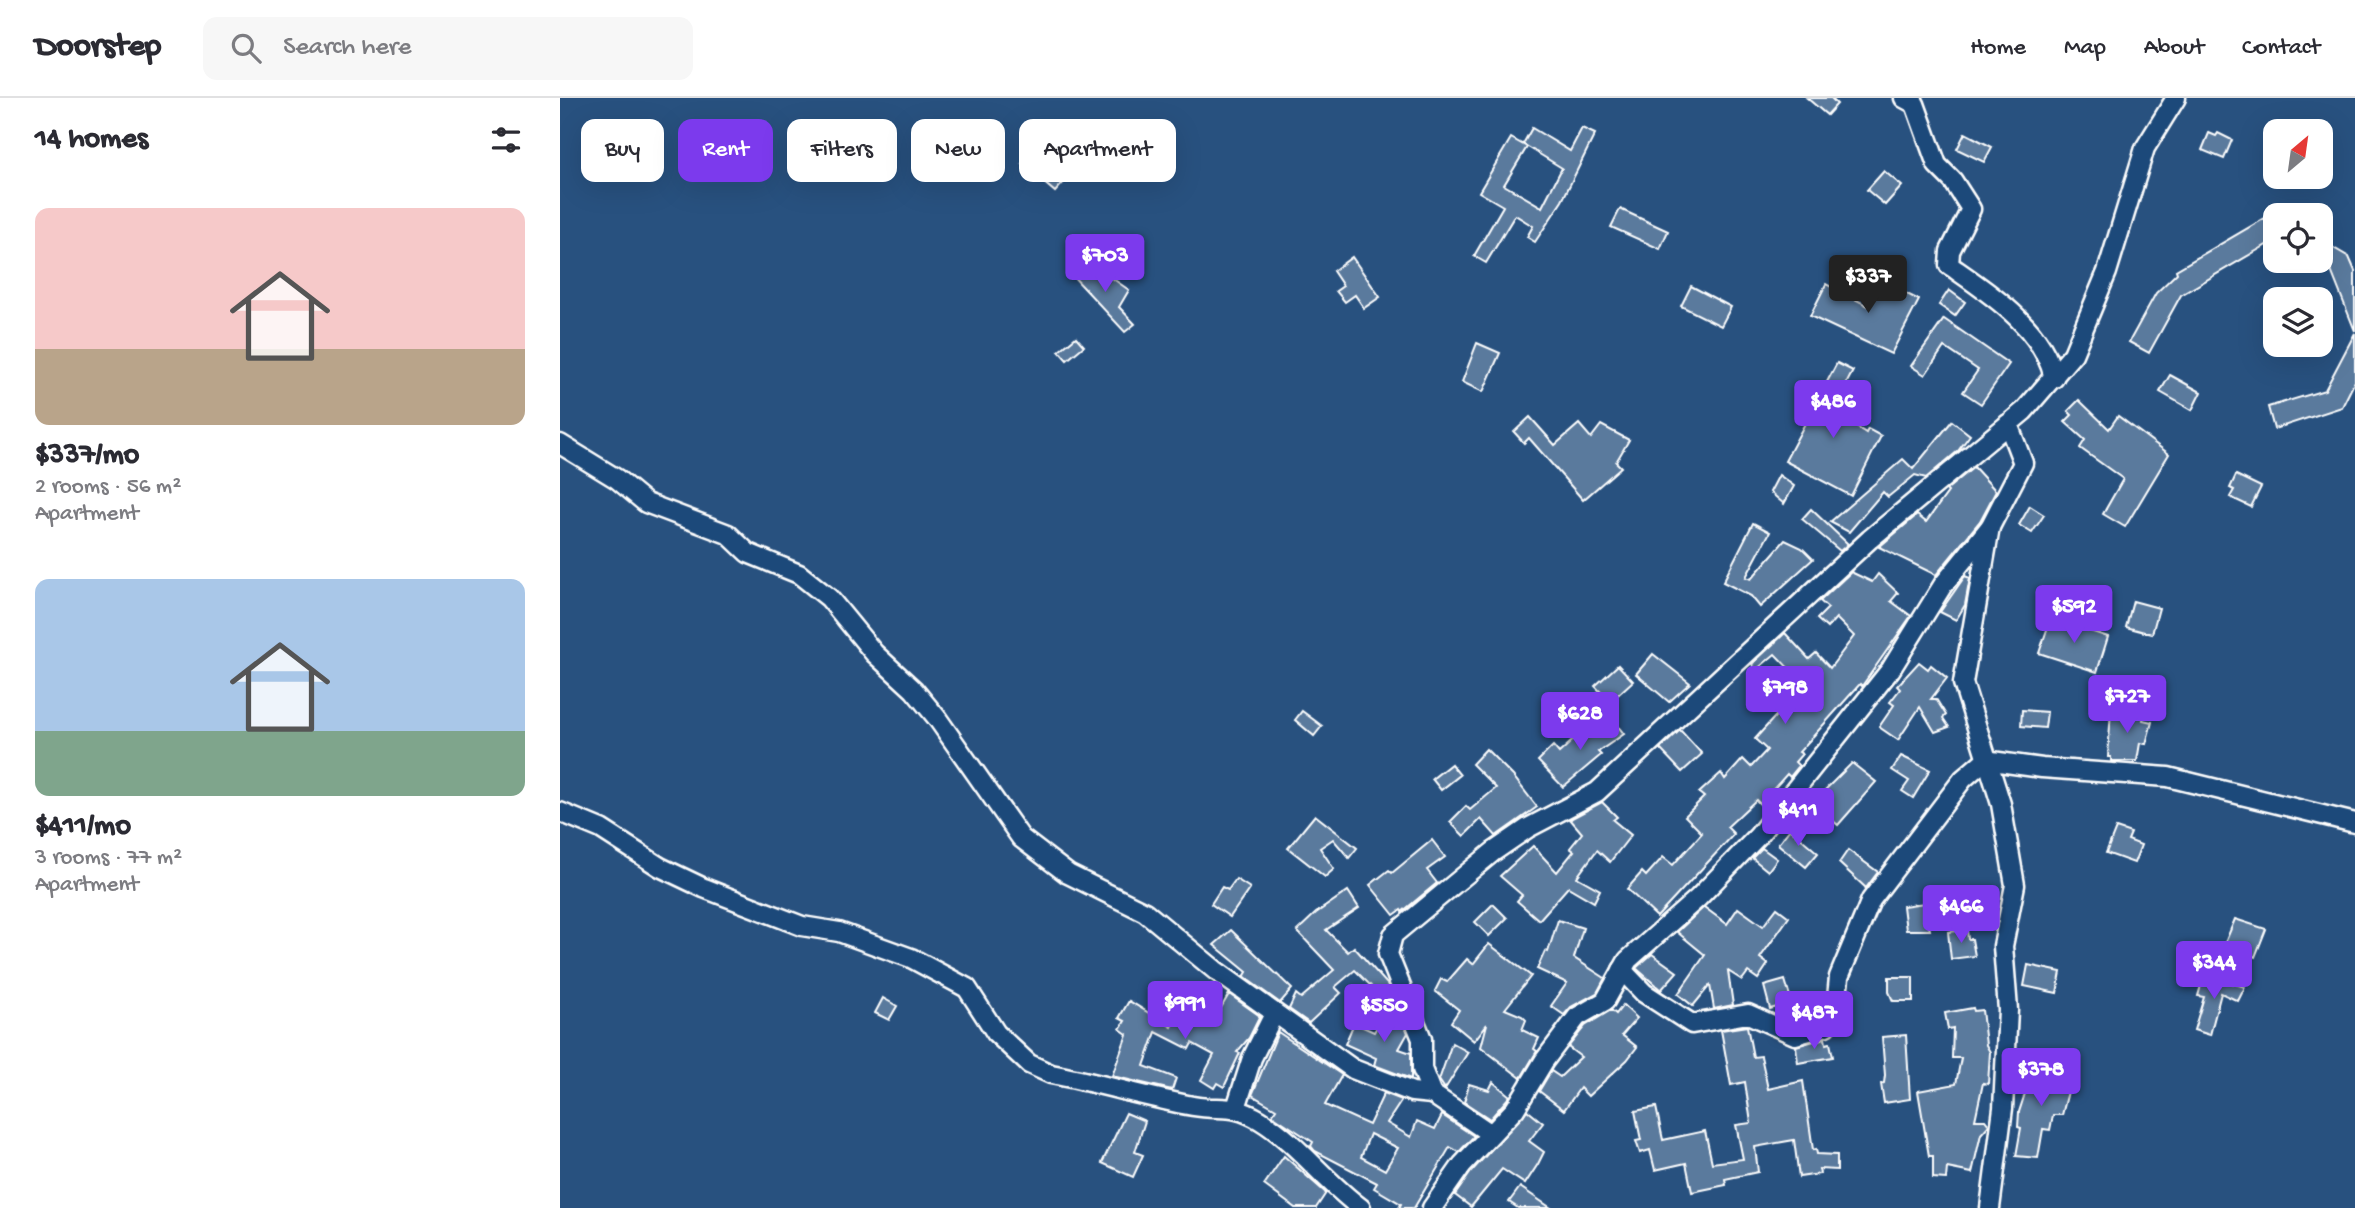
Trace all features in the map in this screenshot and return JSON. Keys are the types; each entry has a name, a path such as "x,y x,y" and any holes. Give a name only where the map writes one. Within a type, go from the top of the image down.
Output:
{"street":[{"path":"1904,98 1915,104 1937,165 1953,181 1970,209 1950,251 1949,265 2010,312 2041,344 2054,378"},
{"path":"1432,1094 1422,1069 1422,1040 1388,954 1393,936 1493,852 1528,828 1597,792 1879,531 2008,424 2054,378 2073,354 2107,272 2145,148 2176,98"},
{"path":"1432,1208 1462,1165 1515,1109 1544,1061 1577,1017 1605,1001 1635,953 1698,898 1758,836 1891,670 1943,585 1990,527 2023,463 2008,424"},
{"path":"560,444 617,479 646,503 728,534 748,553 799,574 829,598 874,653 914,690 1021,838 1068,874 1145,912 1215,970 1353,1069 1412,1092 1432,1094 1491,1134"},
{"path":"1990,527 1963,683 2001,804 2015,886 2003,946 2008,1010 2003,1108 1990,1208"},
{"path":"1622,970 1644,993 1692,1024 1748,1014 1795,1035 1826,1026 1836,1009 1839,978 1871,900 1963,779 1985,760 2042,768 2168,778 2355,823"},
{"path":"560,812 601,829 660,867 704,888 802,926 839,932 911,958 967,988 996,1033 1029,1064 1051,1074 1195,1106 1236,1108 1287,1138 1307,1156 1325,1178 1361,1208"},
{"path":"1236,1108 1252,1058 1274,1014"}],"building":[{"path":"1807,98 1831,98 1837,104 1827,115"},
{"path":"1532,128 1570,151 1582,128 1595,134 1562,201 1535,242 1527,237 1533,226 1515,215 1486,263 1474,256 1503,206 1479,192 1511,138 1527,147 1504,185 1542,207 1562,168 1523,144"},
{"path":"1965,133 1992,147 1984,162 1957,149"},
{"path":"2209,133 2216,136 2218,133 2232,140 2224,159 2202,150"},
{"path":"1884,171 1902,186 1885,205 1867,190"},
{"path":"1043,182 1063,183 1055,192"},
{"path":"1620,209 1668,231 1660,249 1611,227"},
{"path":"2263,219 2263,247 2181,295 2149,353 2129,342 2156,293 2177,273 2176,270"},
{"path":"2333,248 2349,257 2355,271 2355,331 2332,273"},
{"path":"1352,257 1380,297 1364,308 1355,295 1345,302 1336,291 1343,286 1333,271"},
{"path":"1079,265 1089,275 1096,267 1129,290 1119,307 1135,324 1125,332 1070,273"},
{"path":"1881,281 1919,300 1891,354 1810,316 1826,284 1868,306"},
{"path":"1691,286 1731,307 1721,326 1681,306"},
{"path":"1949,290 1965,302 1955,316 1939,305"},
{"path":"1944,319 2009,364 1981,404 1963,392 1978,370 1944,347 1925,375 1911,366"},
{"path":"2355,333 2355,381 2342,407 2274,429 2268,407 2325,390"},
{"path":"1076,337 1084,346 1067,360 1059,351"},
{"path":"1477,343 1500,353 1483,392 1462,382"},
{"path":"1837,363 1853,371 1832,411 1856,423 1855,426 1866,433 1868,429 1881,436 1851,496 1785,461"},
{"path":"2170,375 2201,392 2192,410 2160,392"},
{"path":"2079,400 2109,429 2118,416 2169,454 2125,527 2103,514 2123,479 2080,448 2085,440 2065,422 2072,415 2068,411"},
{"path":"1530,417 1555,445 1579,424 1591,438 1601,425 1629,440 1616,462 1621,467 1583,500 1529,438 1524,443 1514,432"},
{"path":"1952,421 1970,435 1958,451 1926,478 1915,475 1888,497 1883,492 1849,532 1830,522 1903,459 1913,469"},
{"path":"1974,467 1996,491 1980,521 1936,575 1879,547 1917,515 1926,522 1948,492 1946,490"},
{"path":"1779,475 1794,486 1784,504 1770,492"},
{"path":"2236,475 2261,487 2251,507 2230,497 2234,490 2230,488"},
{"path":"2030,506 2044,515 2032,533 2019,525"},
{"path":"1811,509 1848,544 1840,551 1802,519"},
{"path":"1753,523 1770,532 1746,577 1751,579 1785,540 1802,548 1813,559 1760,607 1751,596 1723,582"},
{"path":"1851,572 1872,582 1878,574 1898,593 1891,601 1911,616 1862,686 1860,684 1799,752 1802,754 1795,762 1799,766 1790,777 1787,774 1760,804 1756,800 1727,827 1734,834 1657,917 1627,889 1642,872 1646,876 1663,857 1673,865 1702,833 1685,816 1704,797 1699,793 1721,773 1725,779 1743,759 1751,767 1767,750 1755,739 1782,709 1777,705 1799,679 1775,654 1756,670 1752,664 1785,633 1809,659 1816,653 1830,668 1854,636 1836,618 1827,628 1817,619 1828,608 1820,601"},
{"path":"1965,576 1970,578 1965,605 1956,620 1940,612"},
{"path":"2133,601 2159,608 2152,634 2126,627"},
{"path":"2051,618 2108,637 2097,672 2039,653"},
{"path":"1653,654 1690,683 1669,702 1636,674"},
{"path":"1919,662 1928,669 1931,665 1947,678 1931,699 1936,699 1946,715 1943,718 1949,727 1935,732 1920,707 1898,740 1879,727 1894,705 1890,702 1900,689 1897,686"},
{"path":"1618,665 1633,681 1610,702 1595,686"},
{"path":"2111,709 2144,714 2143,720 2152,722 2146,744 2140,743 2137,761 2111,761 2111,757 2108,757"},
{"path":"2022,710 2047,712 2045,728 2021,726"},
{"path":"1302,711 1322,726 1314,736 1295,720"},
{"path":"1611,717 1624,734 1598,752 1601,755 1563,787 1538,761 1553,746 1559,753 1581,733 1584,737"},
{"path":"1680,730 1702,754 1682,772 1660,749"},
{"path":"1486,749 1513,776 1537,807 1496,836 1481,819 1464,836 1450,822 1466,806 1470,810 1496,788 1472,764"},
{"path":"1901,756 1930,770 1913,798 1902,791 1909,781 1892,770"},
{"path":"1852,763 1876,782 1838,825 1812,803"},
{"path":"1451,764 1460,775 1441,790 1432,779"},
{"path":"1602,802 1617,817 1613,820 1631,835 1610,862 1597,850 1577,877 1600,890 1594,902 1568,887 1539,920 1517,901 1522,895 1500,876 1533,846 1557,872 1574,851 1570,848 1582,833 1570,819"},
{"path":"1315,815 1357,848 1349,858 1333,839 1320,848 1334,869 1325,877 1288,848"},
{"path":"2116,828 2131,833 2128,840 2141,845 2134,863 2106,853"},
{"path":"1790,829 1818,853 1806,867 1778,844"},
{"path":"1432,840 1445,857 1427,870 1437,883 1402,912 1401,910 1394,915 1370,885 1389,870 1392,873"},
{"path":"1762,848 1777,859 1768,871 1752,858"},
{"path":"1848,850 1878,872 1866,888 1839,863"},
{"path":"1236,879 1250,888 1230,917 1211,904 1222,887 1228,890"},
{"path":"1348,891 1359,908 1326,930 1348,952 1354,947 1388,985 1394,999 1381,1011 1364,994 1371,986 1355,970 1335,987 1341,993 1309,1023 1289,1009 1296,994 1301,998 1334,970 1297,931 1316,913"},
{"path":"1924,903 1930,930 1906,930 1903,906"},
{"path":"1493,904 1507,918 1489,936 1475,922"},
{"path":"1704,907 1727,924 1738,908 1763,926 1777,908 1789,917 1760,958 1768,964 1758,979 1748,972 1742,980 1728,971 1733,1005 1714,1009 1710,985 1693,1006 1678,994 1705,955 1677,932"},
{"path":"2235,919 2266,929 2255,957 2225,943"},
{"path":"1558,920 1583,928 1574,958 1605,978 1597,993 1571,1007 1564,1015 1551,1006 1567,983 1537,969 1545,951 1548,952"},
{"path":"1231,930 1292,989 1280,1003 1244,977 1247,972 1214,945"},
{"path":"1967,930 1968,939 1972,939 1975,956 1951,959 1948,932"},
{"path":"1489,944 1531,976 1505,1009 1522,1016 1526,1020 1522,1030 1539,1038 1534,1049 1537,1051 1521,1078 1481,1047 1487,1024 1474,1041 1451,1022 1459,1010 1435,991 1441,979 1447,982 1467,959 1473,964"},
{"path":"1652,954 1677,972 1661,990 1636,968"},
{"path":"2028,965 2061,972 2057,993 2024,986"},
{"path":"2204,975 2245,987 2238,1001 2221,993 2210,1035 2194,1030 2204,997 2198,996"},
{"path":"1889,977 1913,977 1913,1001 1893,1001 1889,992"},
{"path":"1785,980 1792,1003 1770,1009 1764,986"},
{"path":"1229,994 1260,1016 1249,1038 1237,1052 1240,1053 1224,1087 1217,1083 1214,1088 1201,1080 1214,1055 1192,1043 1189,1049 1156,1032 1144,1066 1176,1078 1172,1090 1112,1076 1127,1034 1120,1029 1125,1021 1119,1018 1129,1001 1172,1027 1183,1006 1214,1020"},
{"path":"883,998 897,1006 889,1020 875,1013"},
{"path":"1623,1005 1637,1018 1622,1035 1637,1047 1627,1060 1588,1096 1580,1088 1564,1110 1539,1091 1551,1071 1560,1077 1581,1057 1568,1047 1585,1026 1611,1010 1616,1014"},
{"path":"1388,1008 1400,1014 1408,1033 1399,1049 1411,1053 1411,1079 1374,1065 1376,1058 1345,1044 1354,1023 1374,1032"},
{"path":"1973,1008 1974,1011 1982,1010 1986,1045 1990,1052 1988,1084 1983,1083 1975,1120 1985,1120 1989,1125 1981,1134 1972,1173 1947,1168 1946,1179 1933,1178 1933,1156 1929,1156 1918,1091 1956,1084 1961,1058 1952,1058 1953,1028 1948,1029 1945,1013"},
{"path":"1747,1026 1753,1057 1761,1056 1768,1089 1803,1081 1813,1150 1816,1149 1817,1154 1837,1155 1837,1170 1819,1169 1820,1174 1799,1177 1794,1140 1755,1147 1758,1172 1725,1179 1726,1185 1692,1192 1686,1163 1655,1170 1650,1150 1640,1153 1636,1141 1641,1140 1635,1111 1656,1107 1663,1140 1705,1131 1712,1163 1743,1159 1736,1125 1751,1123 1745,1082 1731,1085 1721,1030"},
{"path":"1278,1032 1342,1075 1325,1105 1369,1125 1384,1093 1402,1100 1387,1123 1411,1137 1417,1121 1435,1129 1442,1115 1474,1136 1459,1152 1450,1147 1414,1208 1399,1208 1401,1204 1374,1188 1377,1183 1315,1151 1311,1146 1313,1142 1272,1115 1276,1109 1252,1095","holes":["1370,1134 1398,1148 1385,1170 1361,1157"]},
{"path":"1906,1035 1910,1099 1884,1103 1881,1084 1884,1083 1885,1075 1882,1037"},
{"path":"1825,1038 1826,1044 1830,1043 1833,1057 1798,1063 1796,1046"},
{"path":"1452,1043 1468,1052 1445,1089 1439,1080"},
{"path":"2034,1066 2072,1076 2062,1115 2053,1115 2050,1130 2043,1129 2038,1158 2016,1156 2021,1128 2018,1127 2019,1112"},
{"path":"1493,1082 1510,1096 1490,1119 1464,1102 1469,1084 1489,1090"},
{"path":"1527,1110 1543,1123 1529,1141 1544,1152 1538,1164 1525,1184 1502,1169 1471,1207 1455,1195 1471,1172"},
{"path":"1126,1113 1145,1121 1135,1152 1143,1155 1133,1177 1102,1163"},
{"path":"1284,1156 1326,1193 1316,1208 1295,1208 1264,1185"},
{"path":"1520,1187 1551,1208 1518,1208 1509,1202"}]}
